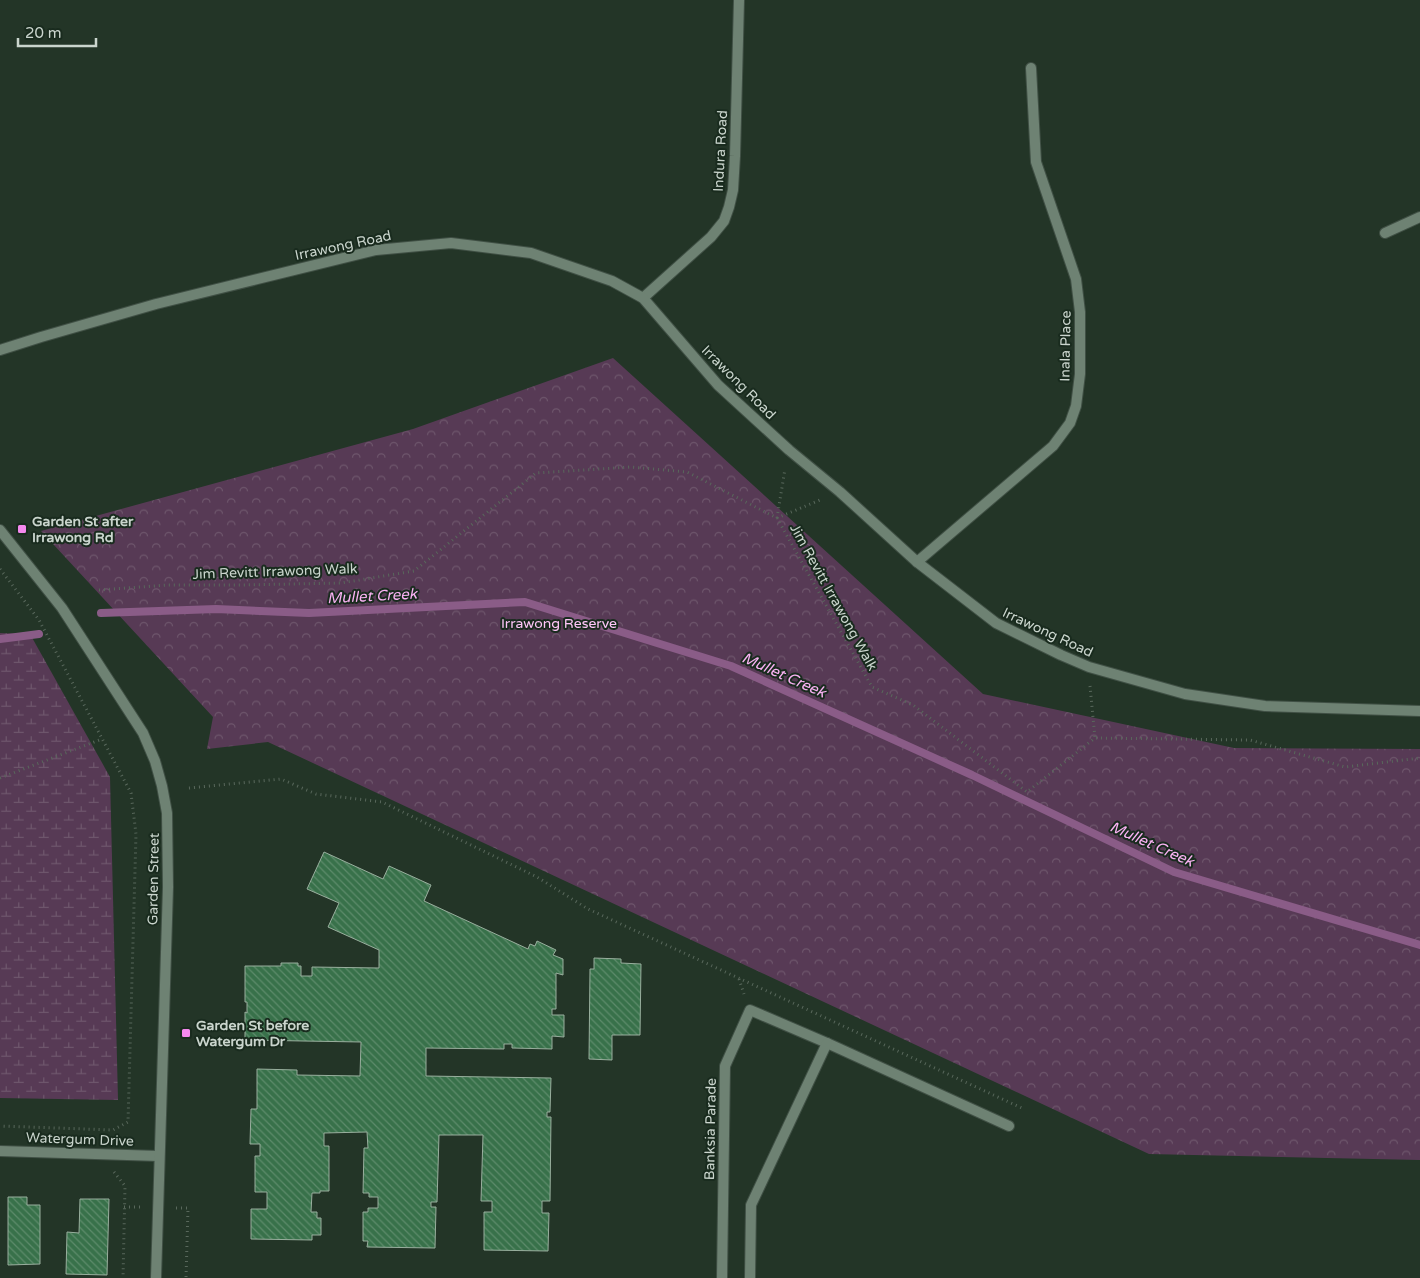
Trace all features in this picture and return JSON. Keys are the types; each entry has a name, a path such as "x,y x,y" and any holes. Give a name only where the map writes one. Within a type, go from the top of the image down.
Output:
{"street":[{"name":"Indura Road","path":"642,298 711,237 724,221 729,207 733,190 735,156 739,0"},
{"name":"Inala Place","path":"917,562 1052,446 1070,423 1076,406 1080,374 1080,312 1076,278 1036,162 1031,68"},
{"path":"1385,233 1420,216"},
{"name":"Irrawong Road","path":"0,350 146,307 376,250 451,243 531,253 612,281 642,298 718,385 917,562 948,588 996,623 1089,667 1185,694 1265,706 1420,711"},
{"name":"Garden Street","path":"0,530 62,608 143,733 155,761 162,786 168,828 168,887 156,1278"},
{"name":"Banksia Parade","path":"722,1278 725,1066 750,1010 1009,1126"},
{"path":"750,1278 751,1205 827,1043"},
{"name":"Watergum Drive","path":"0,1151 159,1156"}],"path":[{"path":"777,518 789,450"},
{"name":"Jim Revitt Irrawong Walk","path":"99,590 168,585 340,583 414,571 536,473 631,467 688,472 777,518 872,687 913,705 1027,792 1095,738"},
{"path":"777,518 840,492"},
{"path":"0,569 39,620 131,793 136,834 128,1122 113,1130 0,1126"},
{"path":"1089,667 1095,738 1250,740 1345,767 1420,758"},
{"path":"0,778 102,739"},
{"path":"189,788 281,779 316,794 382,802 537,877 588,909 1024,1109"},
{"path":"113,1171 125,1186 123,1278"},
{"path":"186,1278 188,1208"}],"green space":[{"name":"Irrawong Reserve","path":"613,358 983,694 1234,748 1420,749 1420,1160 1149,1154 268,742 207,749 213,717 41,531 413,429"},
{"path":"0,633 30,634 110,777 118,1100 0,1098"}],"building":[{"path":"324,852 383,879 389,866 431,885 424,901 528,949 530,944 535,946 537,941 556,950 553,955 563,959 563,975 556,973 556,1009 552,1009 552,1015 564,1015 564,1037 552,1036 552,1049 512,1048 512,1044 504,1044 504,1049 426,1048 426,1076 551,1078 550,1112 547,1112 547,1117 551,1117 550,1201 542,1201 542,1213 549,1213 548,1251 484,1250 484,1212 492,1212 492,1201 481,1201 483,1135 439,1135 437,1202 431,1202 431,1207 436,1207 435,1248 367,1247 368,1241 363,1241 363,1212 368,1212 368,1208 378,1208 378,1197 369,1197 369,1193 363,1193 364,1148 368,1148 367,1132 324,1133 324,1146 329,1146 329,1191 312,1193 311,1212 317,1212 317,1218 321,1218 321,1235 312,1235 312,1240 251,1239 251,1209 267,1209 267,1192 255,1192 255,1156 260,1156 260,1144 250,1144 251,1109 257,1109 257,1069 297,1070 297,1075 360,1076 361,1042 245,1040 247,1002 245,1002 245,966 281,966 281,963 298,963 298,966 301,966 301,976 312,976 312,967 379,968 379,950 328,927 339,903 307,889"},
{"path":"594,958 621,959 621,963 641,964 640,1035 612,1035 612,1060 589,1059 590,969 594,969"},
{"path":"8,1197 27,1197 27,1205 40,1205 40,1264 8,1265"},
{"path":"80,1199 109,1199 107,1275 66,1274 67,1232 79,1233"}],"waterway":[{"name":"Mullet Creek","path":"101,613 216,609 309,613 525,602 731,666 972,775 1174,872 1420,945"},
{"name":"Mullet Creek","path":"0,639 39,634"}],"place":[{"name":"Garden St after Irrawong Rd","path":"22,529"},
{"name":"Garden St before Watergum Dr","path":"186,1033"}]}
